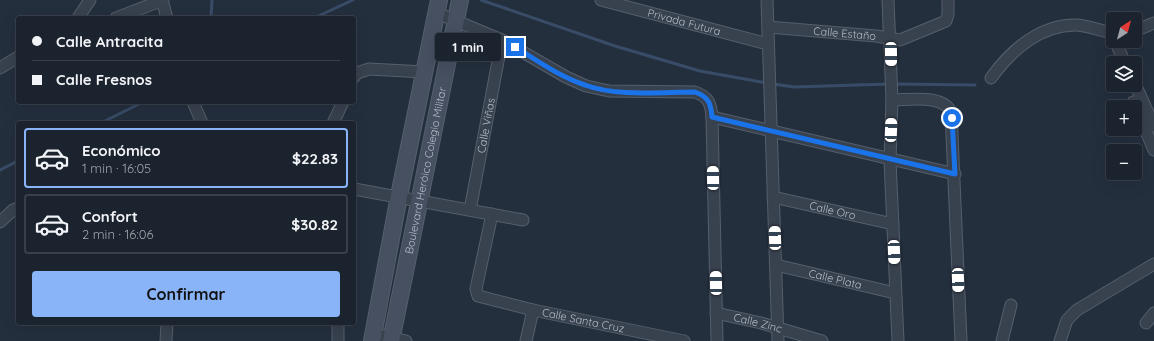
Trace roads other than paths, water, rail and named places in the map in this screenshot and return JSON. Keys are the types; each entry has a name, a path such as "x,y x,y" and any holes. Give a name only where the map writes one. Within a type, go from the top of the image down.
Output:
{"street":[{"path":"79,16 90,0"},
{"path":"121,16 162,0 166,16"},
{"name":"Boulevard Heróico Colegio Militar","path":"397,340 418,200 460,0"},
{"name":"Privada Futura","path":"601,0 768,44"},
{"path":"767,0 778,341"},
{"path":"888,0 891,39 892,100 890,160 898,341"},
{"name":"Calle Estaño","path":"768,27 876,36 900,40 942,24 948,15 948,0"},
{"path":"438,6 455,20 502,40 566,77 586,86 609,91 695,92 708,99 711,105 712,117 717,341"},
{"name":"Boulevard Heróico Colegio Militar","path":"373,337 399,196 438,6"},
{"path":"1142,28 1154,23"},
{"path":"991,78 1010,56 1032,37 1042,32 1054,28 1076,25 1106,34"},
{"name":"Calle Viñas","path":"470,210 502,40"},
{"path":"0,68 16,57"},
{"path":"356,75 369,69 424,72"},
{"path":"1138,92 1151,123 1154,150"},
{"path":"892,100 936,101 944,104 948,108 952,118 961,341"},
{"path":"194,104 201,121"},
{"path":"334,121 342,104"},
{"path":"1142,112 1151,123"},
{"path":"712,117 771,130 890,160 955,174"},
{"path":"356,189 523,220"},
{"name":"Calle Oro","path":"773,196 893,224"},
{"path":"0,222 16,209"},
{"name":"Calle Santa Cruz","path":"492,214 476,289 476,293 482,298 637,337 684,341"},
{"path":"1060,341 1067,320 1077,310 1154,264"},
{"name":"Calle Plata","path":"776,265 896,293"},
{"path":"1002,341 1011,305"},
{"path":"526,341 534,310"},
{"name":"Calle Zinc","path":"716,313 778,328 822,341"},
{"path":"1146,323 1154,313"},
{"path":"166,341 167,325"},
{"path":"338,325 338,341"},
{"path":"373,337 397,340"}],"waterway":[{"path":"211,16 212,0"},
{"path":"318,16 353,0"},
{"path":"481,0 615,46 700,71 767,83"},
{"path":"773,84 794,87 889,84"},
{"path":"894,84 975,85"},
{"path":"105,121 139,104"},
{"path":"0,170 16,162"}]}
